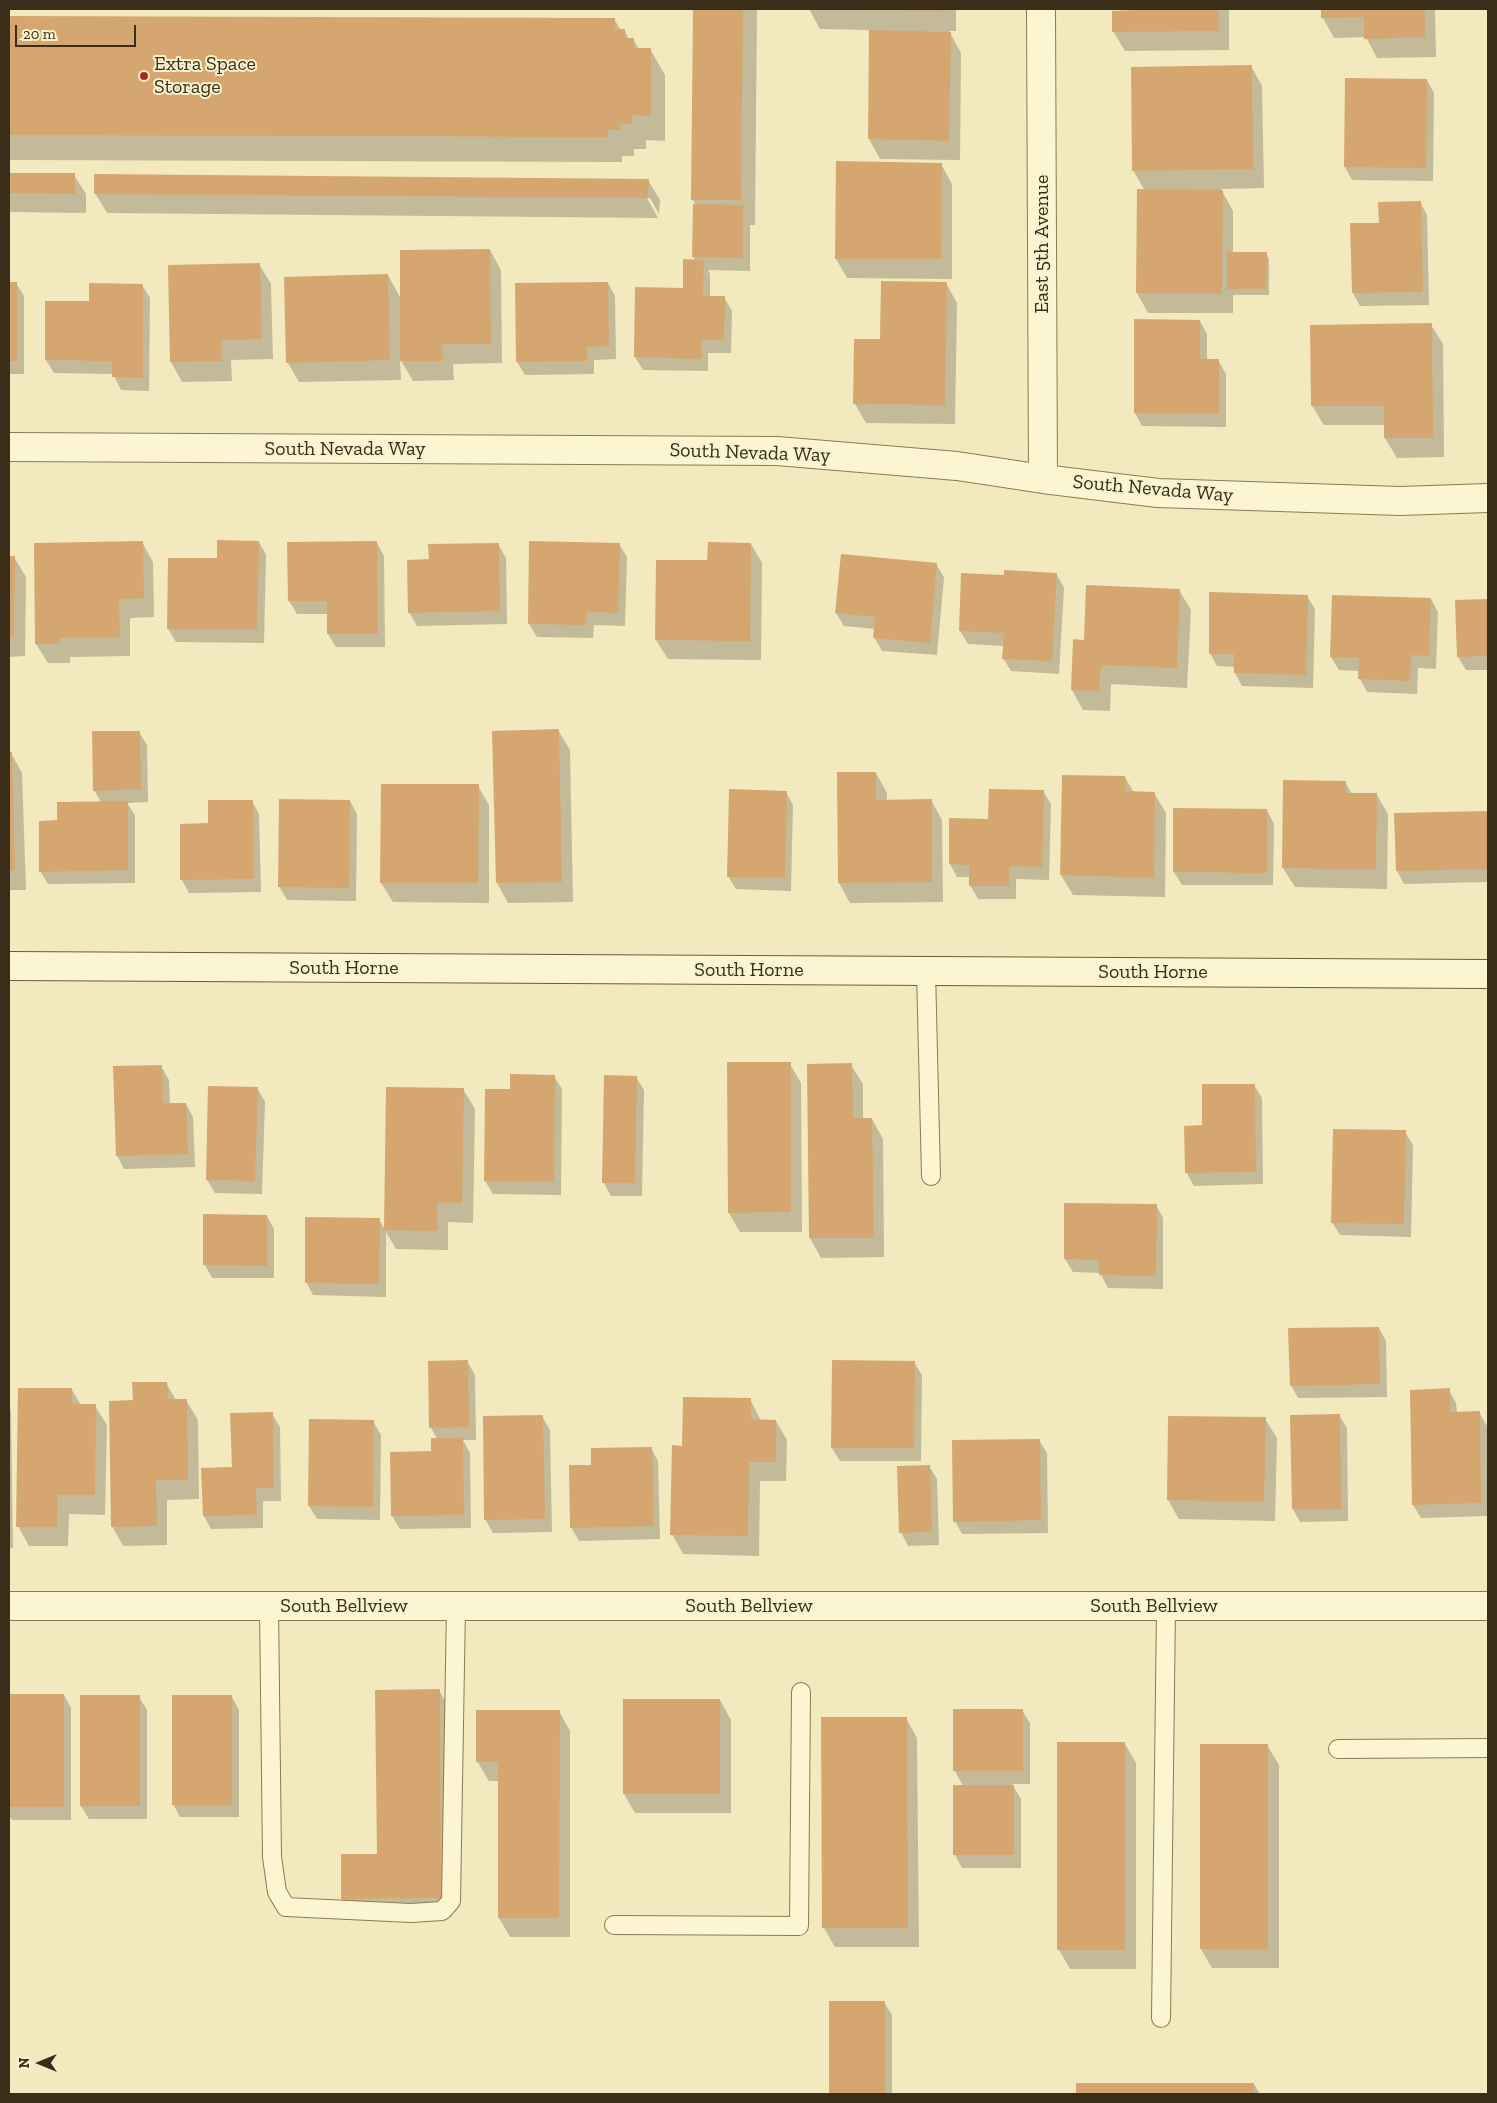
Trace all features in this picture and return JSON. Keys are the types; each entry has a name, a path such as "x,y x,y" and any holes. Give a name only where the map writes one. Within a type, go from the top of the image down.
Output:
{"street":[{"name":"East 5th Avenue","path":"1041,9 1043,479"},
{"name":"South Nevada Way","path":"9,447 777,451 957,466 1158,493 1400,501 1488,498"},
{"name":"South Horne","path":"9,966 1488,974"},
{"name":"South Bellview","path":"9,1606 1488,1606"}],"lane":[{"path":"926,971 931,1176"},
{"path":"270,1606 272,1857 277,1892 286,1907 410,1913 442,1911 451,1901 456,1606"},
{"path":"1161,2018 1166,1606"},
{"path":"614,1925 799,1926 802,1692"},
{"path":"1338,1749 1488,1748"}],"building":[{"path":"693,9 743,9 741,200 691,200"},
{"path":"945,9 945,11 865,10"},
{"path":"1134,9 1218,9 1219,31 1112,32 1112,11"},
{"path":"1321,9 1425,9 1425,37 1364,39 1364,17 1321,18"},
{"path":"9,16 615,18 615,29 625,29 625,38 634,38 634,48 651,48 651,116 632,115 632,124 620,124 620,130 608,130 608,137 9,135"},
{"path":"869,30 951,32 949,141 868,139"},
{"path":"1252,65 1253,169 1132,171 1131,67"},
{"path":"1345,78 1427,79 1426,168 1344,167"},
{"path":"836,161 942,163 941,259 835,259"},
{"path":"9,173 75,173 75,194 9,193"},
{"path":"94,174 649,179 648,198 94,194"},
{"path":"1137,189 1223,190 1222,294 1136,293"},
{"path":"1421,201 1423,292 1352,293 1350,223 1379,223 1378,202"},
{"path":"693,204 743,205 743,258 692,257"},
{"path":"490,249 491,344 442,344 443,361 400,361 400,250"},
{"path":"1227,252 1267,252 1266,289 1227,289"},
{"path":"683,259 704,260 703,296 725,296 724,340 701,340 701,359 634,357 635,287 683,288"},
{"path":"260,263 262,339 221,340 222,361 170,362 168,265"},
{"path":"388,274 390,360 286,363 284,277"},
{"path":"881,281 947,282 945,405 853,404 854,339 880,339"},
{"path":"9,282 17,282 17,361 9,361"},
{"path":"608,282 609,346 587,347 587,361 516,362 515,283"},
{"path":"89,283 143,284 143,378 112,377 112,361 45,360 45,301 89,301"},
{"path":"1134,319 1200,320 1200,359 1219,359 1219,414 1134,413"},
{"path":"1432,323 1433,438 1384,438 1384,406 1311,406 1310,325"},
{"path":"217,540 259,541 257,630 167,629 168,558 217,558"},
{"path":"143,541 144,598 119,599 120,637 60,638 60,644 35,644 34,543"},
{"path":"377,541 378,634 327,634 327,601 288,601 287,542"},
{"path":"529,541 620,543 618,613 587,612 586,625 528,624"},
{"path":"708,542 751,543 750,641 655,640 656,560 707,560"},
{"path":"499,543 500,611 408,613 407,560 429,559 428,544"},
{"path":"841,554 937,563 930,643 873,638 875,617 835,613"},
{"path":"9,556 15,556 14,637 9,637"},
{"path":"1004,570 1057,573 1052,661 1002,659 1004,633 959,631 961,573 1004,575"},
{"path":"1086,585 1180,589 1177,668 1101,665 1099,691 1071,690 1073,639 1084,640"},
{"path":"1209,592 1308,595 1306,675 1234,673 1234,654 1209,654"},
{"path":"1332,595 1431,598 1429,656 1411,655 1410,681 1358,679 1359,658 1330,657"},
{"path":"1488,599 1488,656 1457,657 1455,600"},
{"path":"559,729 562,882 496,883 492,731"},
{"path":"92,731 140,731 141,789 93,791"},
{"path":"9,752 12,752 15,870 9,871"},
{"path":"837,772 876,772 876,800 932,799 932,882 838,883"},
{"path":"1062,775 1125,776 1125,791 1155,792 1154,878 1060,875"},
{"path":"1283,780 1346,781 1346,793 1377,793 1376,870 1282,868"},
{"path":"381,784 479,784 478,883 380,883"},
{"path":"729,789 787,791 785,878 727,877"},
{"path":"989,789 1044,790 1042,867 1009,866 1009,886 969,886 969,865 949,864 949,818 988,819"},
{"path":"279,799 350,800 349,888 278,887"},
{"path":"208,800 253,800 254,879 180,880 180,824 208,823"},
{"path":"128,801 128,870 39,872 39,821 57,820 57,802"},
{"path":"1173,808 1267,809 1267,873 1173,872"},
{"path":"1488,811 1488,869 1396,871 1394,813"},
{"path":"727,1062 791,1062 791,1212 728,1213"},
{"path":"852,1063 853,1118 872,1118 874,1238 809,1238 807,1064"},
{"path":"162,1065 163,1103 186,1103 188,1154 116,1156 113,1066"},
{"path":"510,1074 555,1075 554,1182 484,1181 485,1089 510,1089"},
{"path":"604,1075 637,1076 635,1183 602,1183"},
{"path":"1202,1084 1255,1084 1256,1172 1185,1173 1184,1126 1202,1125"},
{"path":"208,1086 258,1087 255,1181 206,1180"},
{"path":"386,1087 464,1088 462,1203 437,1203 437,1231 384,1230"},
{"path":"1333,1129 1406,1130 1404,1224 1331,1223"},
{"path":"1064,1203 1157,1204 1156,1276 1099,1275 1099,1260 1064,1259"},
{"path":"203,1214 267,1215 267,1266 203,1265"},
{"path":"305,1217 380,1218 379,1284 305,1283"},
{"path":"1379,1327 1380,1384 1290,1386 1288,1328"},
{"path":"468,1360 469,1427 429,1428 428,1361"},
{"path":"832,1360 915,1361 914,1448 831,1448"},
{"path":"132,1382 167,1382 168,1399 187,1399 188,1480 156,1480 157,1526 111,1527 109,1401 133,1400"},
{"path":"18,1388 72,1388 72,1404 96,1404 95,1495 58,1495 57,1527 16,1527"},
{"path":"1450,1388 1450,1412 1480,1411 1481,1503 1412,1505 1410,1390"},
{"path":"683,1397 751,1398 751,1419 776,1420 776,1462 749,1462 748,1536 670,1535 672,1445 682,1446"},
{"path":"273,1412 274,1488 256,1488 257,1515 203,1516 201,1468 232,1467 230,1413"},
{"path":"1340,1414 1341,1509 1292,1509 1290,1415"},
{"path":"543,1415 545,1519 484,1520 483,1416"},
{"path":"1168,1416 1266,1417 1264,1502 1167,1500"},
{"path":"309,1419 374,1420 373,1507 308,1506"},
{"path":"431,1438 463,1438 464,1515 391,1516 390,1452 431,1451"},
{"path":"1040,1439 1041,1520 953,1522 952,1440"},
{"path":"652,1447 654,1526 570,1528 569,1465 591,1465 591,1448"},
{"path":"930,1465 932,1532 899,1533 897,1466"},
{"path":"440,1689 441,1898 341,1899 341,1854 377,1854 375,1690"},
{"path":"9,1694 64,1694 64,1807 9,1807"},
{"path":"80,1695 140,1695 140,1806 80,1806"},
{"path":"172,1695 232,1695 232,1805 172,1805"},
{"path":"623,1699 720,1699 720,1794 623,1794"},
{"path":"953,1709 1023,1709 1023,1771 953,1771"},
{"path":"476,1710 560,1710 559,1918 498,1918 498,1762 476,1762"},
{"path":"821,1717 907,1717 908,1928 822,1928"},
{"path":"1057,1742 1125,1742 1125,1950 1057,1950"},
{"path":"1200,1744 1268,1744 1268,1949 1200,1949"},
{"path":"953,1785 1014,1785 1014,1855 953,1855"},
{"path":"829,2001 885,2001 885,2094 829,2094"},
{"path":"1076,2083 1254,2083 1254,2094 1076,2094"}],"place":[{"name":"Extra Space Storage","path":"144,76"}]}
